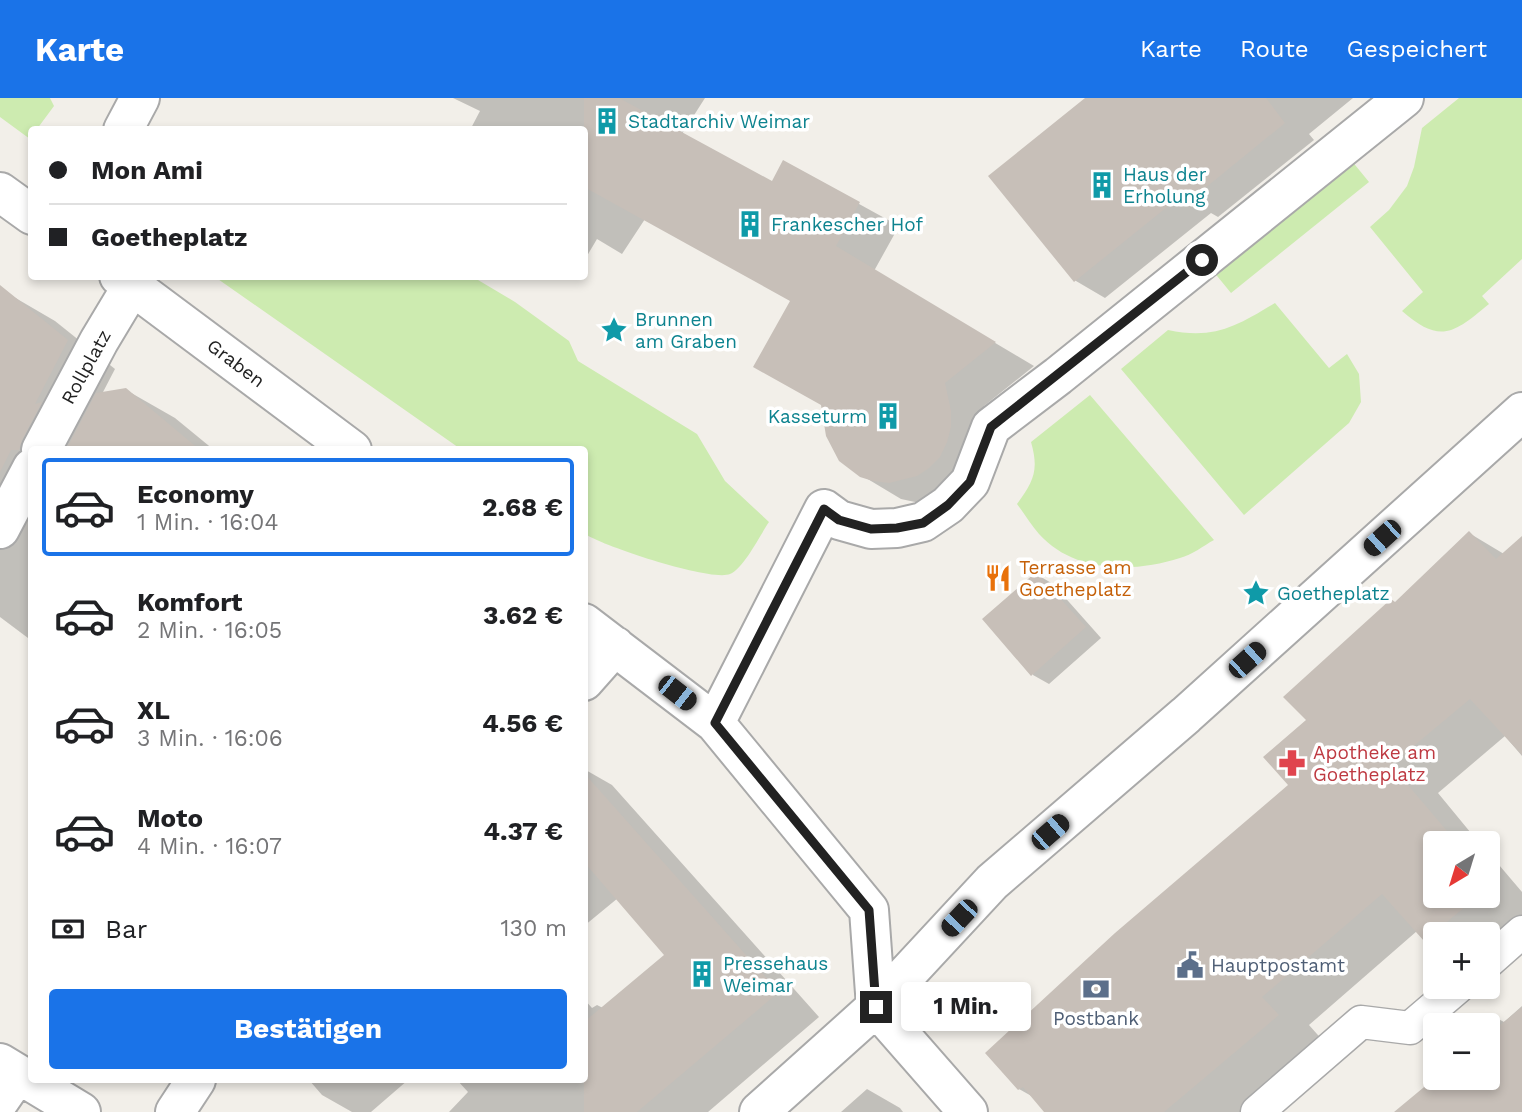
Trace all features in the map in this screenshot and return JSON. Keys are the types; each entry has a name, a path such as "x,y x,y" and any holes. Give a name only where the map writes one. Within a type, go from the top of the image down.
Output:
{"street":[{"path":"125,126 140,98"},
{"path":"715,723 824,509 839,520 871,529 923,523 948,505 970,482 991,427 1404,98"},
{"path":"0,192 28,212"},
{"name":"Rollplatz","path":"43,446 99,341 125,281"},
{"name":"Graben","path":"125,281 347,446"},
{"path":"759,1112 876,1007 992,882 1186,715 1522,412"},
{"path":"0,529 28,476"},
{"path":"588,626 715,723 869,910 876,1007 968,1112"},
{"path":"588,676 615,646"},
{"path":"6,1079 81,1112"},
{"path":"175,1112 194,1083"}],"lane":[{"path":"1500,951 1522,932"},
{"path":"1257,1112 1361,1022 1410,1028 1444,999"}],"green space":[{"path":"0,98 50,98 54,106 39,126 28,126 28,138 0,117"},
{"path":"1459,98 1522,98 1522,259 1482,296 1489,304 1456,328 1437,331 1427,328 1402,311 1423,292 1370,227 1389,210 1407,186 1422,128"},
{"path":"1351,160 1369,182 1231,293 1213,271"},
{"path":"219,280 478,280 515,302 569,341 578,361 697,434 725,481 769,522 746,558 730,574 702,573 681,568 634,554 588,535 588,446 456,446"},
{"path":"1275,303 1329,368 1347,354 1359,374 1361,402 1349,423 1244,515 1121,369 1168,330 1199,333 1224,329"},
{"path":"1090,395 1214,540 1180,558 1124,567 1087,563 1053,547 1039,534 1017,504 1027,489 1035,468 1031,442"}],"building":[{"path":"584,98 619,98 772,181 783,160 860,202 836,246 996,342 945,383 951,411 951,427 940,457 917,476 889,483 860,477 839,461 826,436 821,405 753,367 790,301 588,189 588,126 584,126"},
{"name":"Haus der Erholung","path":"1085,98 1266,98 1285,123 1188,202 1182,195 1074,282 988,176"},
{"path":"0,285 68,340 35,404 42,402 19,450 11,450 0,472"},
{"path":"126,388 195,446 68,446 96,393"},
{"path":"1469,531 1496,559 1522,536 1522,755 1470,699 1391,765 1447,831 1423,831 1423,908 1464,908 1447,922 1423,922 1423,940 1382,894 1262,997 1279,1015 1164,1112 1044,1112 1023,1087 1018,1090 985,1053 1115,933 1288,785 1263,757 1306,720 1283,697 1391,599 1395,602"},
{"path":"1036,572 1086,627 1031,676 982,619"},
{"path":"588,777 779,992 637,1112 584,1112 584,1083 588,1083 588,1019 664,955 588,867"},
{"path":"1522,1007 1522,1112 1394,1112 1423,1088 1500,1090 1500,1025"}],"place":[{"name":"Stadtarchiv Weimar","path":"607,121"},
{"name":"Haus der Erholung","path":"1102,185"},
{"name":"Frankescher Hof","path":"750,224"},
{"name":"Brunnen am Graben","path":"614,330"},
{"name":"Kasseturm","path":"888,416"},
{"name":"Terrasse am Goetheplatz","path":"998,578"},
{"name":"Goetheplatz","path":"1256,593"},
{"name":"Apotheke am Goetheplatz","path":"1292,763"},
{"name":"Hauptpostamt","path":"1190,965"},
{"name":"Pressehaus Weimar","path":"702,974"},
{"name":"Postbank","path":"1096,989"}],"route":[{"path":"876,1007 869,910 715,723 824,509 839,520 871,529 923,523 948,505 970,482 991,427 1202,260"}]}
